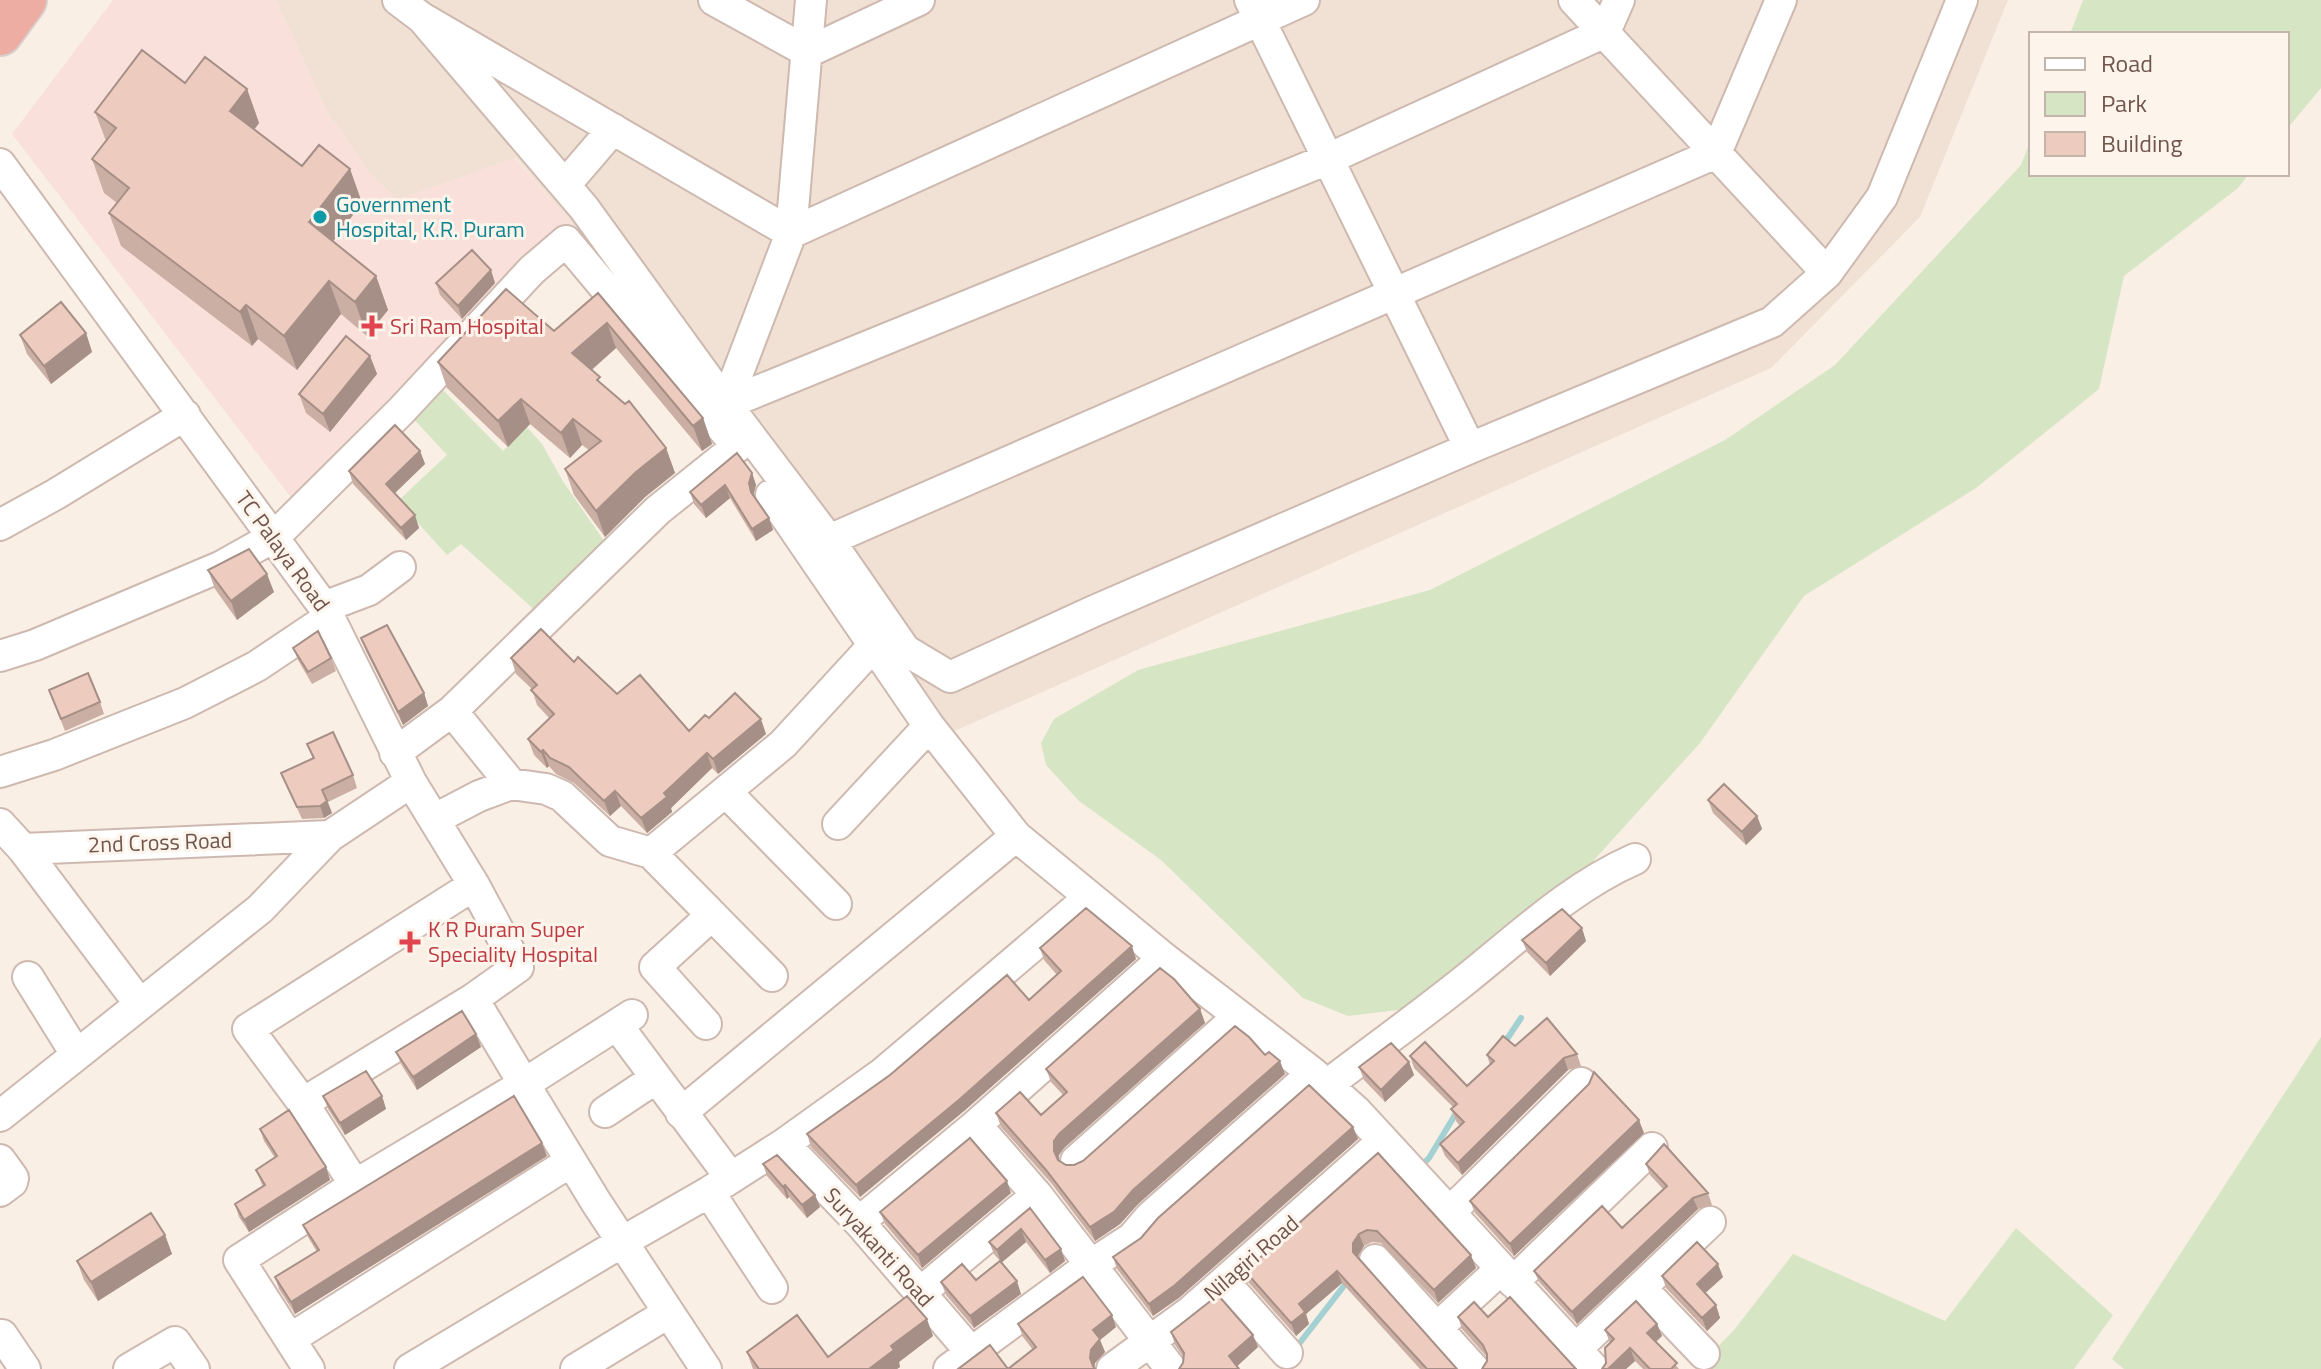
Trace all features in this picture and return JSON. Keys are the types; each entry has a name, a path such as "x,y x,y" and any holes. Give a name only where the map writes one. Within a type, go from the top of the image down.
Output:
{"highway":[{"path":"0,33 24,0"}],"street":[{"path":"714,0 808,52"},
{"path":"726,404 791,233 811,0"},
{"path":"808,52 919,0"},
{"path":"791,233 1255,10 1304,0"},
{"path":"1574,0 1827,273"},
{"path":"726,404 1328,159 1605,32 1619,0"},
{"path":"829,540 1716,153 1781,0"},
{"path":"410,9 593,220 829,540 905,650 950,677 1470,448 1772,322 1827,273 1882,197 1962,0"},
{"path":"410,9 791,233"},
{"path":"1255,10 1470,448"},
{"path":"565,185 613,129"},
{"name":"TC Palaya Road","path":"0,164 327,612 395,753 474,885 518,967 473,999"},
{"path":"0,656 35,645 220,567 274,537 401,411 532,270 566,241 738,446 929,726 1016,836 1356,1111 1585,1359 1641,1288 1710,1222"},
{"path":"0,525 185,415"},
{"path":"395,753 452,711 658,510 738,446"},
{"path":"0,772 54,755 185,703 257,666 327,612 369,590 400,567"},
{"path":"651,853 783,744 874,645"},
{"path":"452,711 511,784"},
{"path":"838,824 929,726"},
{"path":"0,1116 260,909 330,836 411,782"},
{"path":"435,819 479,796 511,784 546,789 562,796 610,841 651,853 772,976"},
{"path":"726,792 836,904"},
{"path":"0,824 23,849 139,1003"},
{"name":"2nd Cross Road","path":"23,849 330,836"},
{"path":"681,1113 1016,836"},
{"path":"960,1360 1132,1238 1150,1217 1320,1079 1464,981 1550,910 1609,870 1635,859"},
{"path":"355,1185 303,1103 248,1029 474,885"},
{"path":"410,1369 784,1144 883,1073 1089,898"},
{"path":"706,1024 655,967 712,915"},
{"path":"859,1222 976,1125 1164,958"},
{"path":"28,977 76,1054"},
{"path":"303,1103 473,999 570,1162 706,1369"},
{"path":"1076,1161 1238,1017"},
{"path":"309,1369 239,1260 624,1020 656,1078 681,1113 772,1288"},
{"path":"605,1112 656,1078"},
{"path":"1449,1213 1581,1083"},
{"path":"976,1125 1037,1195 1171,1369"},
{"name":"Nilagiri Road","path":"1112,1369 1224,1282 1383,1141"},
{"name":"Suryakanti Road","path":"784,1144 921,1292 960,1360"},
{"path":"1437,1328 1507,1276 1652,1148"},
{"path":"0,1160 13,1178 0,1191"},
{"path":"290,1339 570,1162"},
{"path":"921,1292 1037,1195"},
{"path":"1375,1260 1474,1369"},
{"path":"1224,1282 1287,1353"},
{"path":"1641,1288 1704,1354"},
{"path":"576,1369 668,1313"},
{"path":"2,1335 25,1369"},
{"path":"129,1369 175,1342 194,1369"}],"shaded area":[{"name":"Government Hospital, K.R. Puram","path":"113,0 276,0 327,112 367,169 397,200 515,158 572,224 293,500 12,134"},
{"path":"276,0 2008,0 1920,217 1771,368 950,733 760,467 572,224 516,158 397,200 367,169 327,112"}],"green space":[{"path":"2083,0 2321,0 2321,88 2289,127 2289,32 2071,32"},
{"path":"2029,144 2029,176 2247,176 2238,188 2124,276 2099,389 1976,488 1804,596 1700,743 1566,891 1439,1005 1348,1016 1303,998 1161,860 1079,801 1046,765 1041,743 1054,719 1138,670 1430,590 1725,440 1835,365 2021,165"},
{"path":"437,384 503,451 527,427 542,444 564,483 609,548 538,613 461,544 447,555 398,501 447,455 409,414"},
{"path":"2321,1037 2321,1369 2124,1369 2112,1359"},
{"path":"2016,1228 2113,1315 2074,1369 1696,1369 1734,1330 1793,1254 1945,1321"}],"building":[{"name":"Government Hospital, K.R. Puram","path":"142,50 185,83 205,57 247,89 230,111 302,166 319,145 350,169 309,222 376,276 355,302 329,281 284,336 246,305 240,312 109,213 129,188 92,159 116,128 95,112"},
{"path":"472,250 491,270 458,306 436,283"},
{"path":"506,289 554,331 598,293 703,418 693,426 607,323 572,353 625,404 629,401 666,448 596,511 565,469 601,441 573,419 561,433 521,399 498,421 438,362"},
{"path":"61,302 86,333 44,366 20,335"},
{"path":"346,336 370,356 323,414 299,394"},
{"path":"395,425 420,451 386,484 415,515 401,528 349,471"},
{"path":"737,453 752,473 749,483 751,492 769,518 752,529 725,485 701,505 690,492"},
{"path":"249,549 267,574 231,601 208,570"},
{"path":"387,625 424,693 398,712 361,638"},
{"path":"541,629 574,662 578,657 617,694 640,675 689,731 705,715 709,718 735,693 761,719 713,759 707,753 664,793 667,797 641,818 615,791 604,801 569,767 550,758 543,750 541,752 528,739 554,714 531,690 537,685 511,658"},
{"path":"318,631 331,658 308,672 293,648"},
{"path":"88,673 100,702 61,719 49,690"},
{"path":"333,732 353,775 322,790 327,801 320,806 297,807 281,773 314,758 307,744"},
{"path":"1724,784 1757,816 1742,832 1708,800"},
{"path":"1086,908 1132,946 960,1099 856,1185 807,1134 890,1075 1007,975 1029,1000 1061,971 1040,948"},
{"path":"1562,909 1582,928 1546,963 1522,940"},
{"path":"1160,968 1200,1009 1059,1134 1054,1141 1058,1160 1066,1165 1083,1161 1235,1026 1265,1055 1269,1052 1280,1061 1133,1190 1115,1211 1090,1227 996,1113 1020,1092 1041,1115 1067,1092 1046,1069"},
{"path":"462,1011 476,1034 413,1077 396,1052"},
{"path":"1547,1018 1577,1054 1564,1058 1458,1163 1440,1144 1464,1122 1451,1109 1457,1104 1410,1056 1425,1042 1467,1086 1494,1061 1487,1055 1503,1036 1515,1046"},
{"path":"1391,1043 1409,1062 1381,1090 1359,1067"},
{"path":"366,1071 382,1096 340,1123 323,1096"},
{"path":"1594,1072 1639,1120 1510,1244 1470,1201 1589,1084"},
{"path":"1309,1085 1353,1127 1175,1285 1149,1304 1113,1257 1141,1238 1158,1218"},
{"path":"514,1096 542,1143 291,1302 275,1277 319,1250 303,1225"},
{"path":"289,1110 326,1167 244,1220 235,1204 265,1185 256,1170 277,1156 260,1129"},
{"path":"970,1138 1007,1181 918,1255 880,1212"},
{"path":"1664,1144 1708,1193 1693,1198 1572,1312 1534,1271 1602,1206 1622,1228 1667,1186 1646,1164"},
{"path":"1378,1153 1471,1255 1434,1290 1377,1231 1367,1230 1359,1234 1353,1243 1353,1252 1457,1369 1427,1369 1337,1271 1299,1304 1305,1312 1291,1323 1245,1271"},
{"path":"777,1155 815,1195 802,1205 763,1164"},
{"path":"1030,1208 1061,1249 1045,1260 1021,1229 997,1250 989,1242"},
{"path":"151,1213 165,1235 91,1282 77,1261"},
{"path":"1697,1242 1718,1264 1697,1284 1716,1305 1702,1318 1662,1276"},
{"path":"1000,1261 1017,1281 970,1316 941,1282 962,1264 976,1280"},
{"path":"1083,1277 1112,1315 1093,1330 1100,1339 1091,1350 1090,1358 1095,1369 1008,1369 1036,1347 1018,1324"},
{"path":"1218,1295 1253,1335 1229,1356 1239,1369 1179,1369 1184,1353 1171,1332"},
{"path":"907,1296 927,1319 891,1346 894,1350 869,1369 759,1369 747,1352 797,1315 828,1357"},
{"path":"1510,1297 1576,1369 1482,1369 1487,1361 1483,1345 1458,1317 1474,1302 1488,1317"},
{"path":"1636,1301 1657,1324 1647,1333 1677,1363 1671,1369 1650,1369 1630,1348 1608,1369 1602,1369 1606,1363 1605,1348 1614,1339 1605,1330"},
{"path":"990,1345 1008,1369 958,1369"}],"waterway":[{"path":"1503,1045 1521,1018"},
{"path":"1420,1167 1429,1158 1458,1110"},
{"path":"1295,1349 1347,1282"}],"place":[{"name":"Government Hospital, K.R. Puram","path":"320,217"},
{"name":"Sri Ram Hospital","path":"372,326"},
{"name":"K R Puram Super Speciality Hospital","path":"410,942"}]}
